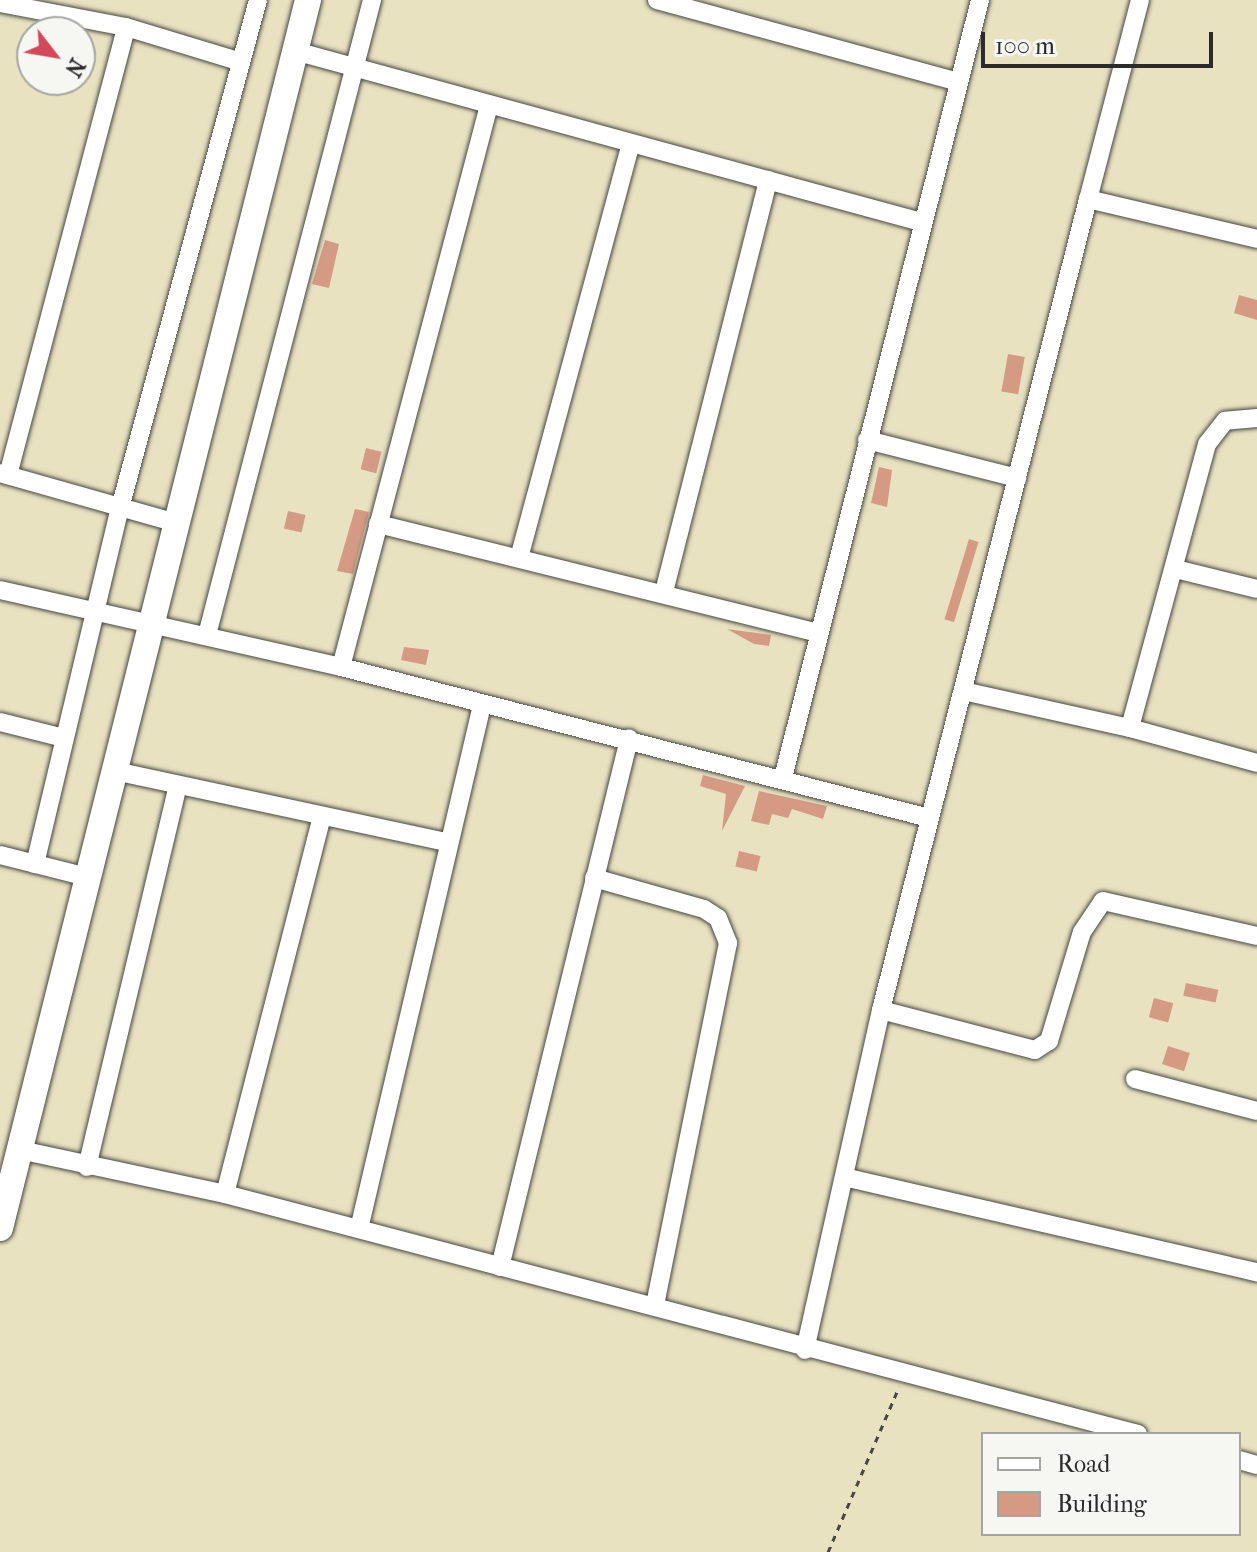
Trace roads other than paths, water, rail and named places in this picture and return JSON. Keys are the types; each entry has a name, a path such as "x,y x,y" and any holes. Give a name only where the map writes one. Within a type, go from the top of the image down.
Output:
{"street":[{"path":"35,864 120,508 258,0"},
{"path":"0,1228 308,0"},
{"path":"207,635 372,0"},
{"path":"657,0 959,82"},
{"path":"783,778 921,222 980,0"},
{"path":"805,1350 881,1010 1140,0"},
{"path":"0,3 126,27 241,62"},
{"path":"126,27 4,474 177,523"},
{"path":"295,51 488,109 921,222"},
{"path":"341,667 488,109"},
{"path":"519,558 630,147"},
{"path":"664,592 768,180"},
{"path":"1088,199 1257,239"},
{"path":"1130,728 1212,435 1225,421 1257,418"},
{"path":"867,440 1017,478"},
{"path":"378,524 664,592 817,633"},
{"path":"1175,569 1257,589"},
{"path":"0,590 152,621 341,667 482,705 783,778 929,818"},
{"path":"963,691 1130,728 1257,763"},
{"path":"359,1229 446,842 482,705"},
{"path":"0,722 64,738"},
{"path":"500,1267 629,739"},
{"path":"115,771 446,842"},
{"path":"87,1167 178,786"},
{"path":"225,1194 322,817"},
{"path":"0,855 87,877"},
{"path":"594,878 704,909 718,918 728,943 655,1305"},
{"path":"881,1010 1035,1050 1049,1041 1082,932 1103,901 1257,936"},
{"path":"1135,1079 1257,1111"},
{"path":"20,1150 87,1167 225,1194 655,1305 805,1350 1130,1432"},
{"path":"844,1177 1257,1272"}]}
